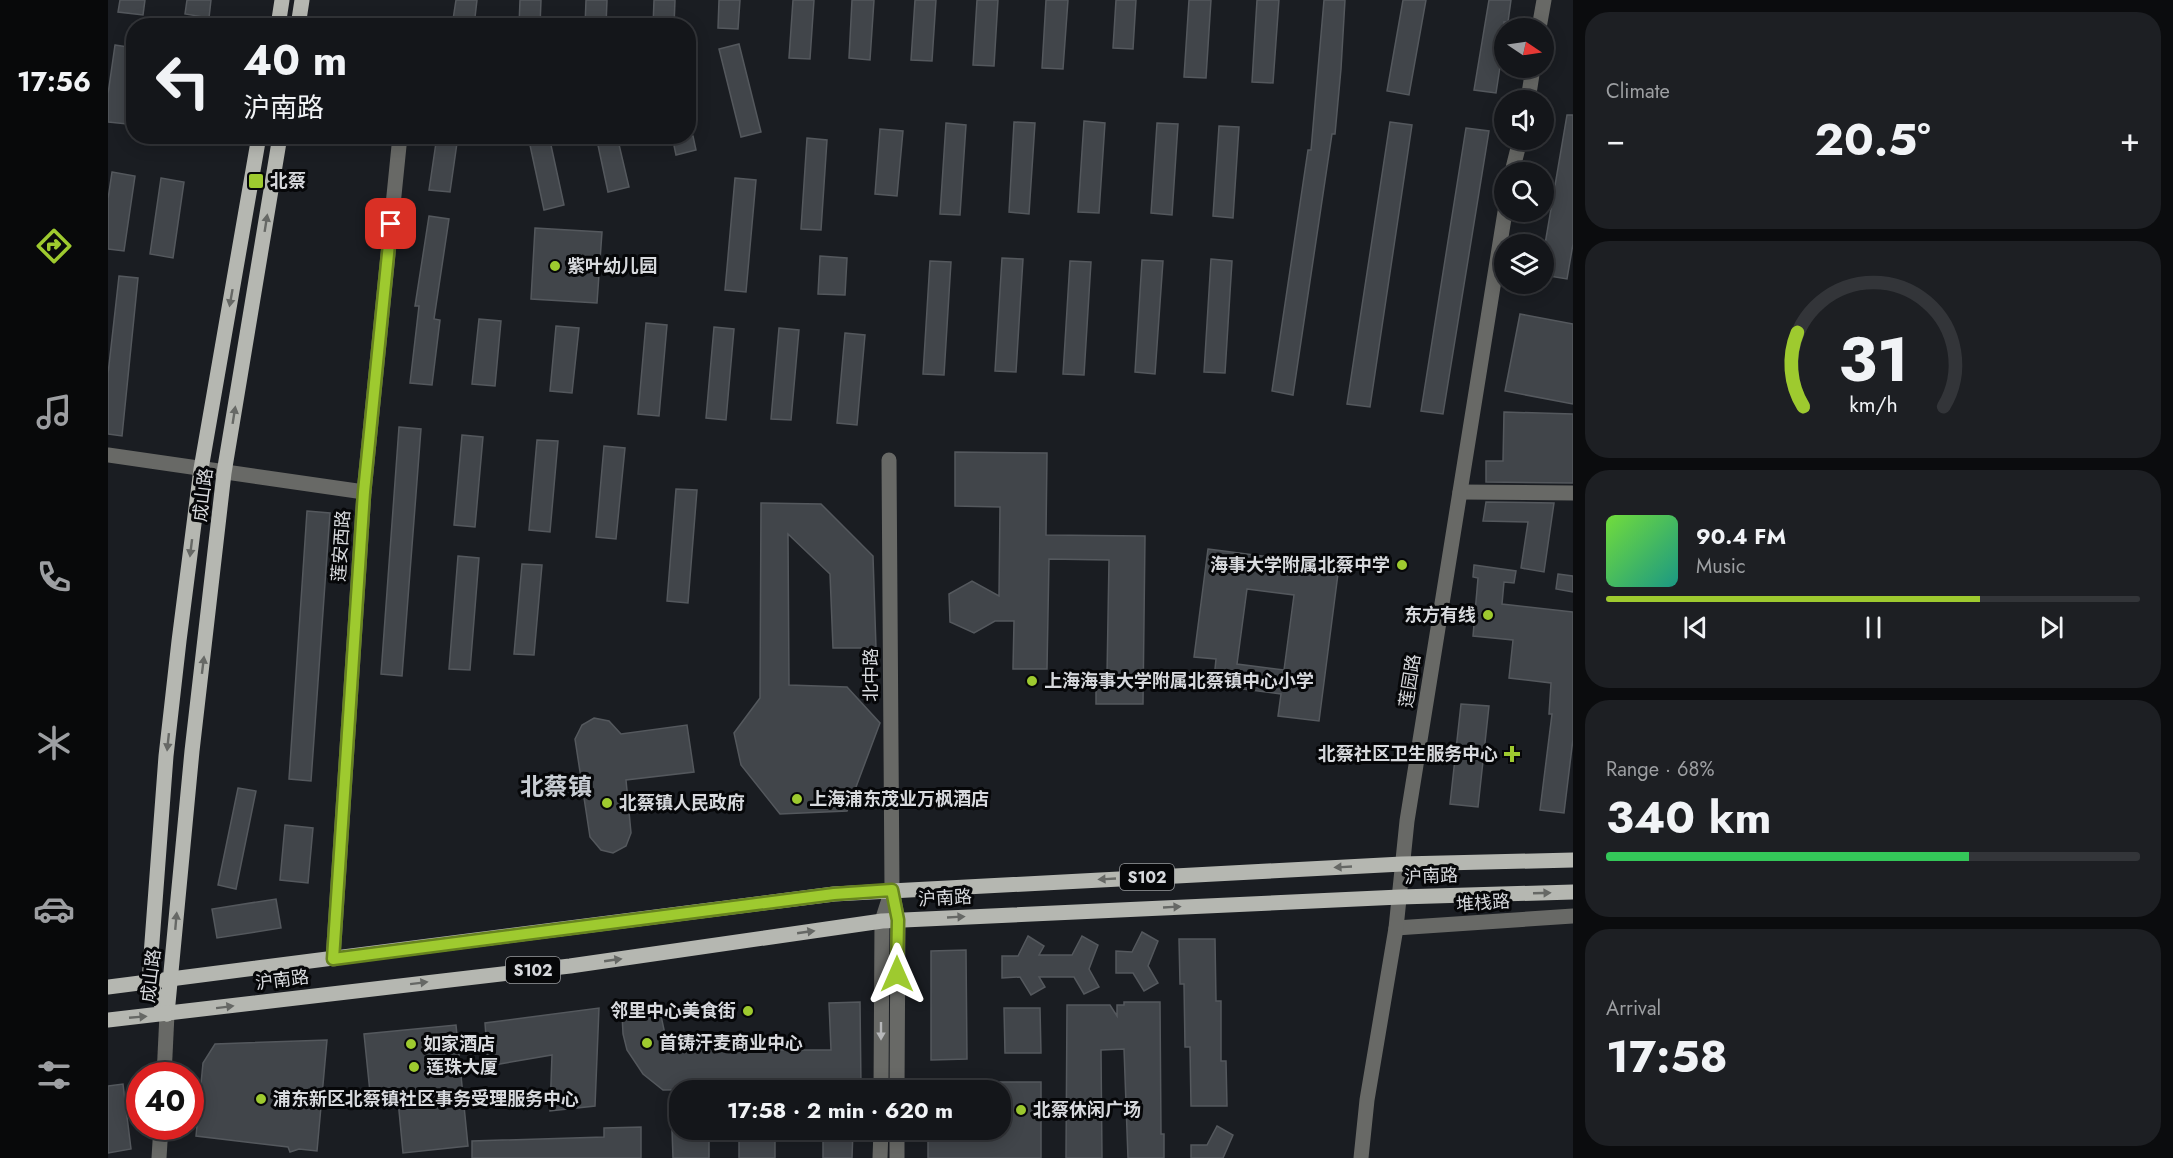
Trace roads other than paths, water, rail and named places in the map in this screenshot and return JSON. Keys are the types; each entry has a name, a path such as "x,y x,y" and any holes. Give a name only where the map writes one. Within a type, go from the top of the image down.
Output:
{"main road":[{"path":"279,18 282,0"},
{"path":"299,18 302,0"},
{"name":"成山路","path":"167,1014 149,982 166,756 201,469 258,144"},
{"name":"成山路","path":"167,1014 192,751 224,473 279,144"},
{"name":"沪南路","path":"108,987 834,894 1402,864 1573,860"},
{"name":"沪南路","path":"108,1020 570,966 890,920 1400,897 1573,892"}],"street":[{"path":"1541,18 1544,0"},
{"name":"莲安西路","path":"333,959 364,492 399,144"},
{"name":"莲园路","path":"1361,1158 1367,1100 1396,928 1402,864 1503,222"},
{"path":"108,455 364,492"},
{"name":"北中路","path":"882,1080 892,890 890,460"},
{"path":"1460,492 1573,493"},
{"name":"堆栈路","path":"1396,928 1573,916"},
{"name":"北中路","path":"890,920 897,1080"},
{"path":"165,1062 167,1014"},
{"path":"159,1158 160,1140"},
{"path":"880,1158 881,1140"},
{"path":"897,1140 897,1158"}],"place":[{"name":"北蔡","path":"256,181"},
{"name":"紫叶幼儿园","path":"555,266"},
{"name":"海事大学附属北蔡中学","path":"1402,565"},
{"name":"东方有线","path":"1488,615"},
{"name":"上海海事大学附属北蔡镇中心小学","path":"1032,681"},
{"name":"北蔡社区卫生服务中心","path":"1512,754"},
{"name":"上海浦东茂业万枫酒店","path":"797,799"},
{"name":"北蔡镇人民政府","path":"607,803"},
{"name":"邻里中心美食街","path":"748,1011"},
{"name":"首铸汗麦商业中心","path":"647,1043"},
{"name":"如家酒店","path":"411,1044"},
{"name":"莲珠大厦","path":"414,1067"},
{"name":"浦东新区北蔡镇社区事务受理服务中心","path":"261,1099"},
{"name":"北蔡休闲广场","path":"1021,1110"}],"district":[{"name":"北蔡镇","path":"556,787"}]}
